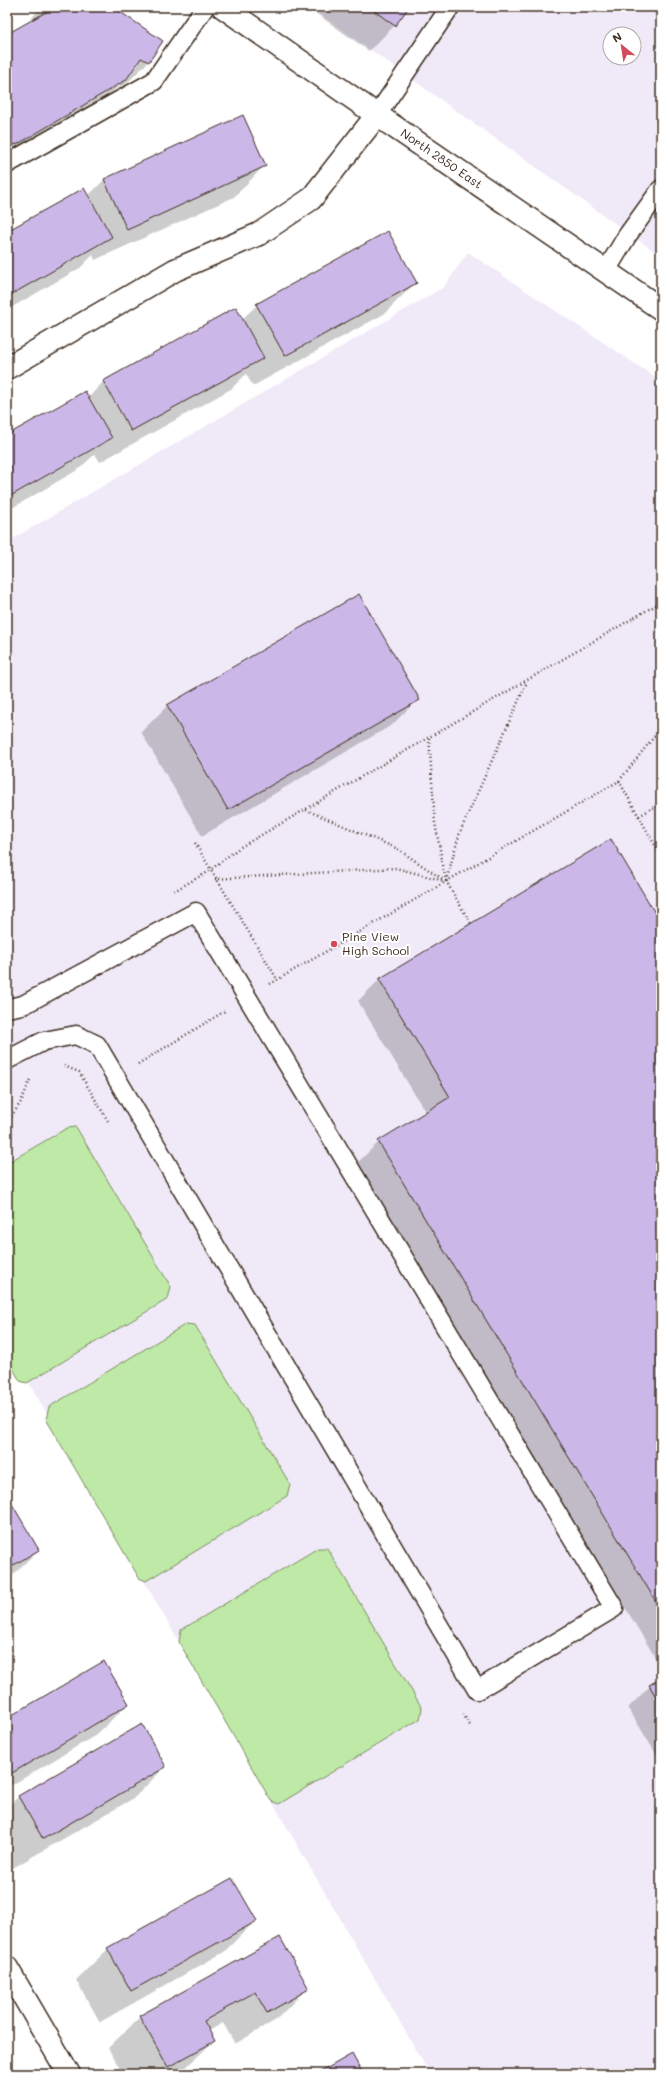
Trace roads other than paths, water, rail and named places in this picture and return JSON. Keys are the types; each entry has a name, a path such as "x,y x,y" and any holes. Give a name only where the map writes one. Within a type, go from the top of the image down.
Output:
{"street":[{"name":"North 2850 East","path":"223,7 377,115 661,309"},
{"path":"7,368 175,270 259,234 311,198 377,115"},
{"path":"7,1968 68,2074"}],"lane":[{"path":"7,164 154,81 206,7"},
{"path":"377,115 450,7"},
{"path":"606,271 627,236 661,189"},
{"path":"7,1008 23,1005 196,912 614,1608 477,1690 97,1044 76,1035 44,1041 7,1060"}],"place":[{"name":"Pine View High School","path":"334,944"}]}
